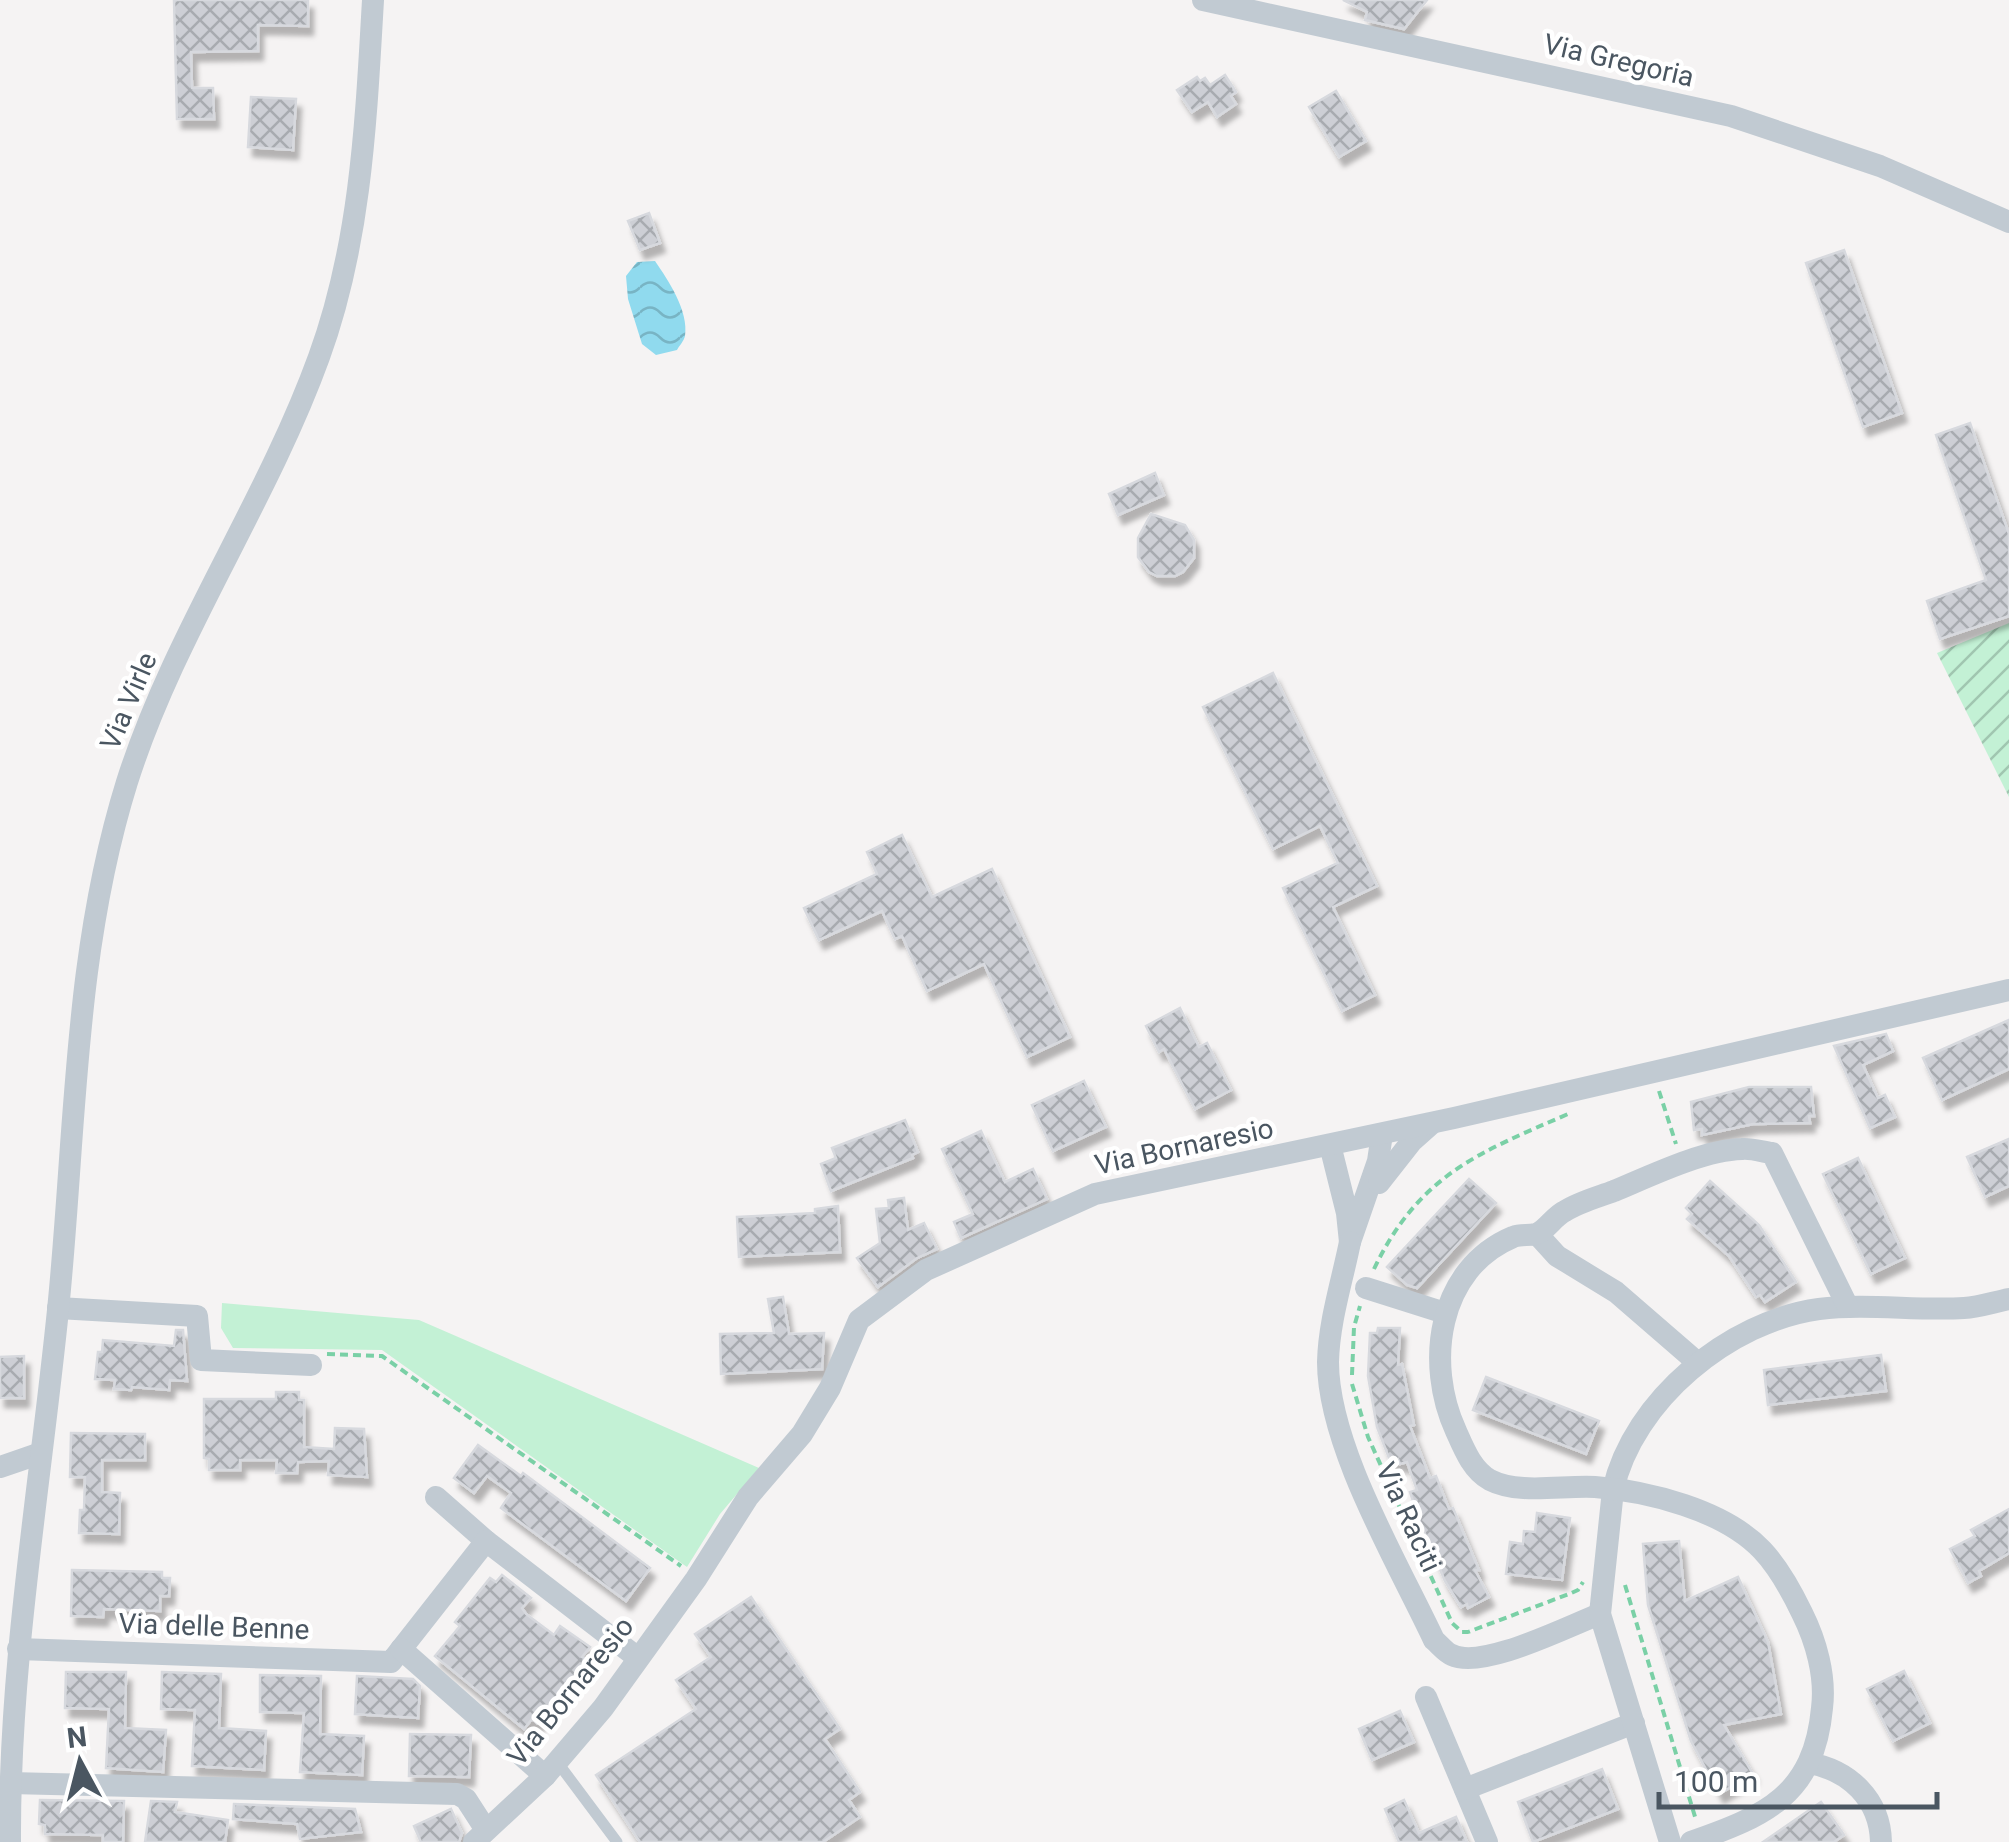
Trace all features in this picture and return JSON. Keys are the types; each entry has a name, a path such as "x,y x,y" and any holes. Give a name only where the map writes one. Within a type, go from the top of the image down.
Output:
{"street":[{"name":"Via Virle","path":"10,1842 18,1649 58,1308 76,1047 100,880 127,781 149,720 276,457 319,358 345,273 364,153 373,0"},
{"name":"Via Gregoria","path":"1204,0 1732,116 1880,166 2009,222"},
{"name":"Via Bornaresio","path":"480,1836 552,1770 638,1658 696,1579 748,1497 802,1434 830,1388 859,1320 926,1270 1095,1194 1432,1123 2009,990"},
{"path":"1362,1207 1412,1141 1432,1123"},
{"name":"Via Raciti","path":"1382,1134 1378,1162 1350,1242 1332,1316 1328,1364 1332,1409 1351,1464 1434,1640 1452,1655 1473,1659 1499,1653 1600,1614"},
{"name":"Via Raciti","path":"1330,1144 1350,1242"},
{"path":"1691,1842 1746,1822 1778,1803 1809,1763 1821,1721 1821,1672 1809,1627 1787,1583 1760,1548 1728,1525 1691,1506 1613,1490 1508,1486 1478,1470 1453,1425 1440,1384 1439,1352 1445,1313 1455,1290 1475,1264 1517,1235 1537,1234 1563,1211 1682,1163 1742,1148 1772,1153 1848,1307"},
{"path":"1537,1234 1557,1256 1616,1292 1698,1362"},
{"path":"1366,1288 1445,1313"},
{"path":"1670,1842 1600,1614 1613,1490 1633,1439 1653,1407 1698,1362 1790,1315 1848,1307 1967,1308 2009,1299"},
{"path":"58,1308 197,1316 201,1360 310,1359"},
{"path":"0,1468 41,1453"},
{"path":"436,1497 486,1541 638,1658"},
{"path":"486,1541 401,1648 552,1770"},
{"name":"Via delle Benne","path":"18,1649 391,1662 401,1648"},
{"path":"1426,1697 1487,1842"},
{"path":"1465,1789 1634,1723"},
{"path":"1809,1763 1832,1767 1858,1787 1873,1808 1881,1842"},
{"path":"10,1783 457,1794 466,1799 480,1836"}],"lane":[{"path":"552,1770 616,1842"}],"path":[{"path":"1658,1086 1682,1163"},
{"path":"1584,1108 1468,1159 1433,1187 1402,1220 1366,1288 1354,1327 1351,1356 1357,1406 1368,1437 1452,1623 1462,1632 1578,1590 1587,1576 1604,1577"},
{"path":"310,1359 382,1356 669,1556 696,1579"}],"green space":[{"path":"2009,623 2009,797 1937,653"},
{"path":"222,1303 419,1320 759,1468 720,1514 687,1567 382,1350 233,1348 221,1328"}],"water":[{"path":"655,261 676,296 685,326 677,350 656,355 642,344 628,299 626,276 637,262"}],"building":[{"path":"174,0 308,0 308,26 258,25 258,51 191,52 192,88 213,88 214,119 177,119"},
{"path":"1343,0 1427,0 1404,29 1365,20 1367,12"},
{"path":"1225,75 1236,92 1231,96 1236,104 1217,117 1208,102 1192,112 1177,90 1197,77 1200,81 1205,78 1210,85"},
{"path":"1336,91 1366,141 1339,157 1309,107"},
{"path":"251,97 296,99 293,150 248,147"},
{"path":"649,213 660,243 640,250 628,221"},
{"path":"1844,250 1902,413 1863,427 1806,263"},
{"path":"1970,423 2009,534 2009,616 1940,639 1927,601 1986,580 1936,435"},
{"path":"1155,473 1164,495 1118,515 1109,494"},
{"path":"1151,514 1185,525 1194,540 1194,558 1175,576 1149,572 1138,557 1138,538"},
{"path":"1273,673 1377,886 1333,907 1375,995 1342,1011 1283,888 1338,863 1320,826 1273,849 1203,707"},
{"path":"902,835 932,897 992,869 1070,1037 1027,1057 984,964 927,991 902,936 895,939 882,911 819,940 804,908 877,874 867,852"},
{"path":"1180,1008 1199,1047 1207,1043 1231,1090 1195,1109 1164,1049 1159,1052 1146,1026"},
{"path":"2009,1020 2009,1069 1942,1100 1923,1058"},
{"path":"1886,1034 1893,1051 1863,1065 1878,1098 1885,1095 1895,1117 1870,1128 1834,1046"},
{"path":"1084,1081 1106,1127 1053,1151 1032,1105"},
{"path":"1749,1087 1811,1087 1814,1116 1809,1116 1810,1123 1753,1124 1702,1135 1702,1129 1694,1130 1691,1102"},
{"path":"905,1120 918,1152 913,1158 831,1191 821,1164 836,1158 832,1148"},
{"path":"981,1131 1005,1182 1033,1169 1047,1199 961,1238 954,1222 973,1214 942,1149"},
{"path":"2009,1139 2009,1186 1985,1197 1967,1157"},
{"path":"1858,1158 1905,1258 1871,1274 1823,1174"},
{"path":"1469,1179 1496,1203 1417,1288 1407,1285 1387,1267"},
{"path":"1710,1181 1759,1225 1796,1282 1765,1302 1760,1295 1756,1297 1729,1256 1687,1219 1692,1214 1686,1208"},
{"path":"904,1198 908,1230 924,1223 937,1249 917,1258 878,1287 857,1258 880,1243 876,1209 889,1208 888,1200"},
{"path":"838,1206 840,1252 739,1257 737,1217 815,1213 815,1209"},
{"path":"783,1297 789,1334 824,1333 822,1369 721,1374 720,1334 774,1333 768,1299"},
{"path":"1378,1328 1400,1328 1398,1365 1402,1364 1414,1425 1410,1426 1430,1478 1436,1476 1449,1509 1453,1508 1489,1597 1468,1608 1467,1604 1461,1607 1445,1581 1420,1522 1410,1492 1417,1490 1407,1462 1400,1464 1398,1459 1391,1463 1377,1427 1368,1376 1370,1333 1377,1333"},
{"path":"176,1330 183,1330 187,1381 170,1380 169,1390 131,1390 114,1389 115,1380 95,1379 103,1340 174,1346"},
{"path":"1881,1355 1886,1391 1768,1405 1764,1370"},
{"path":"24,1356 24,1398 0,1398 0,1357"},
{"path":"1486,1377 1599,1421 1586,1454 1473,1410"},
{"path":"276,1392 299,1392 299,1400 304,1400 304,1447 334,1449 335,1428 364,1429 367,1477 328,1475 329,1461 298,1462 297,1473 276,1473 277,1460 240,1460 240,1470 209,1470 209,1459 204,1458 204,1399 276,1399"},
{"path":"71,1433 145,1434 145,1460 102,1460 102,1492 120,1493 119,1534 79,1533 85,1477 70,1477"},
{"path":"478,1445 521,1476 523,1473 650,1568 626,1601 501,1508 511,1493 487,1476 474,1493 454,1478"},
{"path":"2009,1509 2009,1553 1979,1571 1981,1576 1968,1583 1950,1549 1975,1536 1971,1530"},
{"path":"1537,1513 1570,1518 1562,1580 1506,1574 1510,1542 1523,1544 1524,1531 1535,1532"},
{"path":"1679,1541 1685,1601 1738,1577 1768,1642 1781,1714 1724,1725 1753,1774 1719,1794 1691,1741 1648,1605 1643,1544"},
{"path":"72,1570 162,1572 162,1578 170,1578 169,1596 160,1596 160,1611 104,1609 103,1617 71,1616"},
{"path":"502,1575 531,1598 522,1608 526,1614 554,1635 560,1626 590,1647 582,1657 587,1660 566,1689 537,1723 532,1719 524,1729 435,1656 460,1626 455,1622 490,1578 496,1582"},
{"path":"751,1597 840,1729 825,1739 860,1792 849,1800 860,1817 823,1842 640,1842 596,1775 696,1709 676,1680 711,1657 695,1634"},
{"path":"1904,1671 1930,1723 1893,1741 1867,1689"},
{"path":"66,1672 126,1672 125,1728 166,1730 163,1772 106,1768 109,1709 65,1708"},
{"path":"162,1672 221,1674 219,1728 266,1731 264,1770 192,1766 195,1710 161,1709"},
{"path":"260,1675 321,1676 320,1734 364,1736 362,1775 300,1772 304,1713 260,1712"},
{"path":"357,1676 413,1679 420,1686 418,1718 355,1714"},
{"path":"1400,1711 1414,1742 1372,1760 1359,1729"},
{"path":"410,1734 471,1735 469,1777 409,1776"},
{"path":"1602,1769 1618,1809 1533,1842 1518,1802"},
{"path":"40,1800 124,1801 123,1842 103,1842 103,1835 45,1834 45,1825 39,1824"},
{"path":"1404,1800 1419,1833 1456,1817 1467,1842 1399,1842 1385,1809"},
{"path":"151,1801 177,1802 175,1812 228,1820 225,1842 145,1842"},
{"path":"1821,1802 1844,1835 1834,1842 1763,1842"},
{"path":"234,1804 355,1809 361,1832 300,1839 297,1824 233,1819"},
{"path":"451,1809 462,1833 459,1842 421,1842 414,1826"}]}
